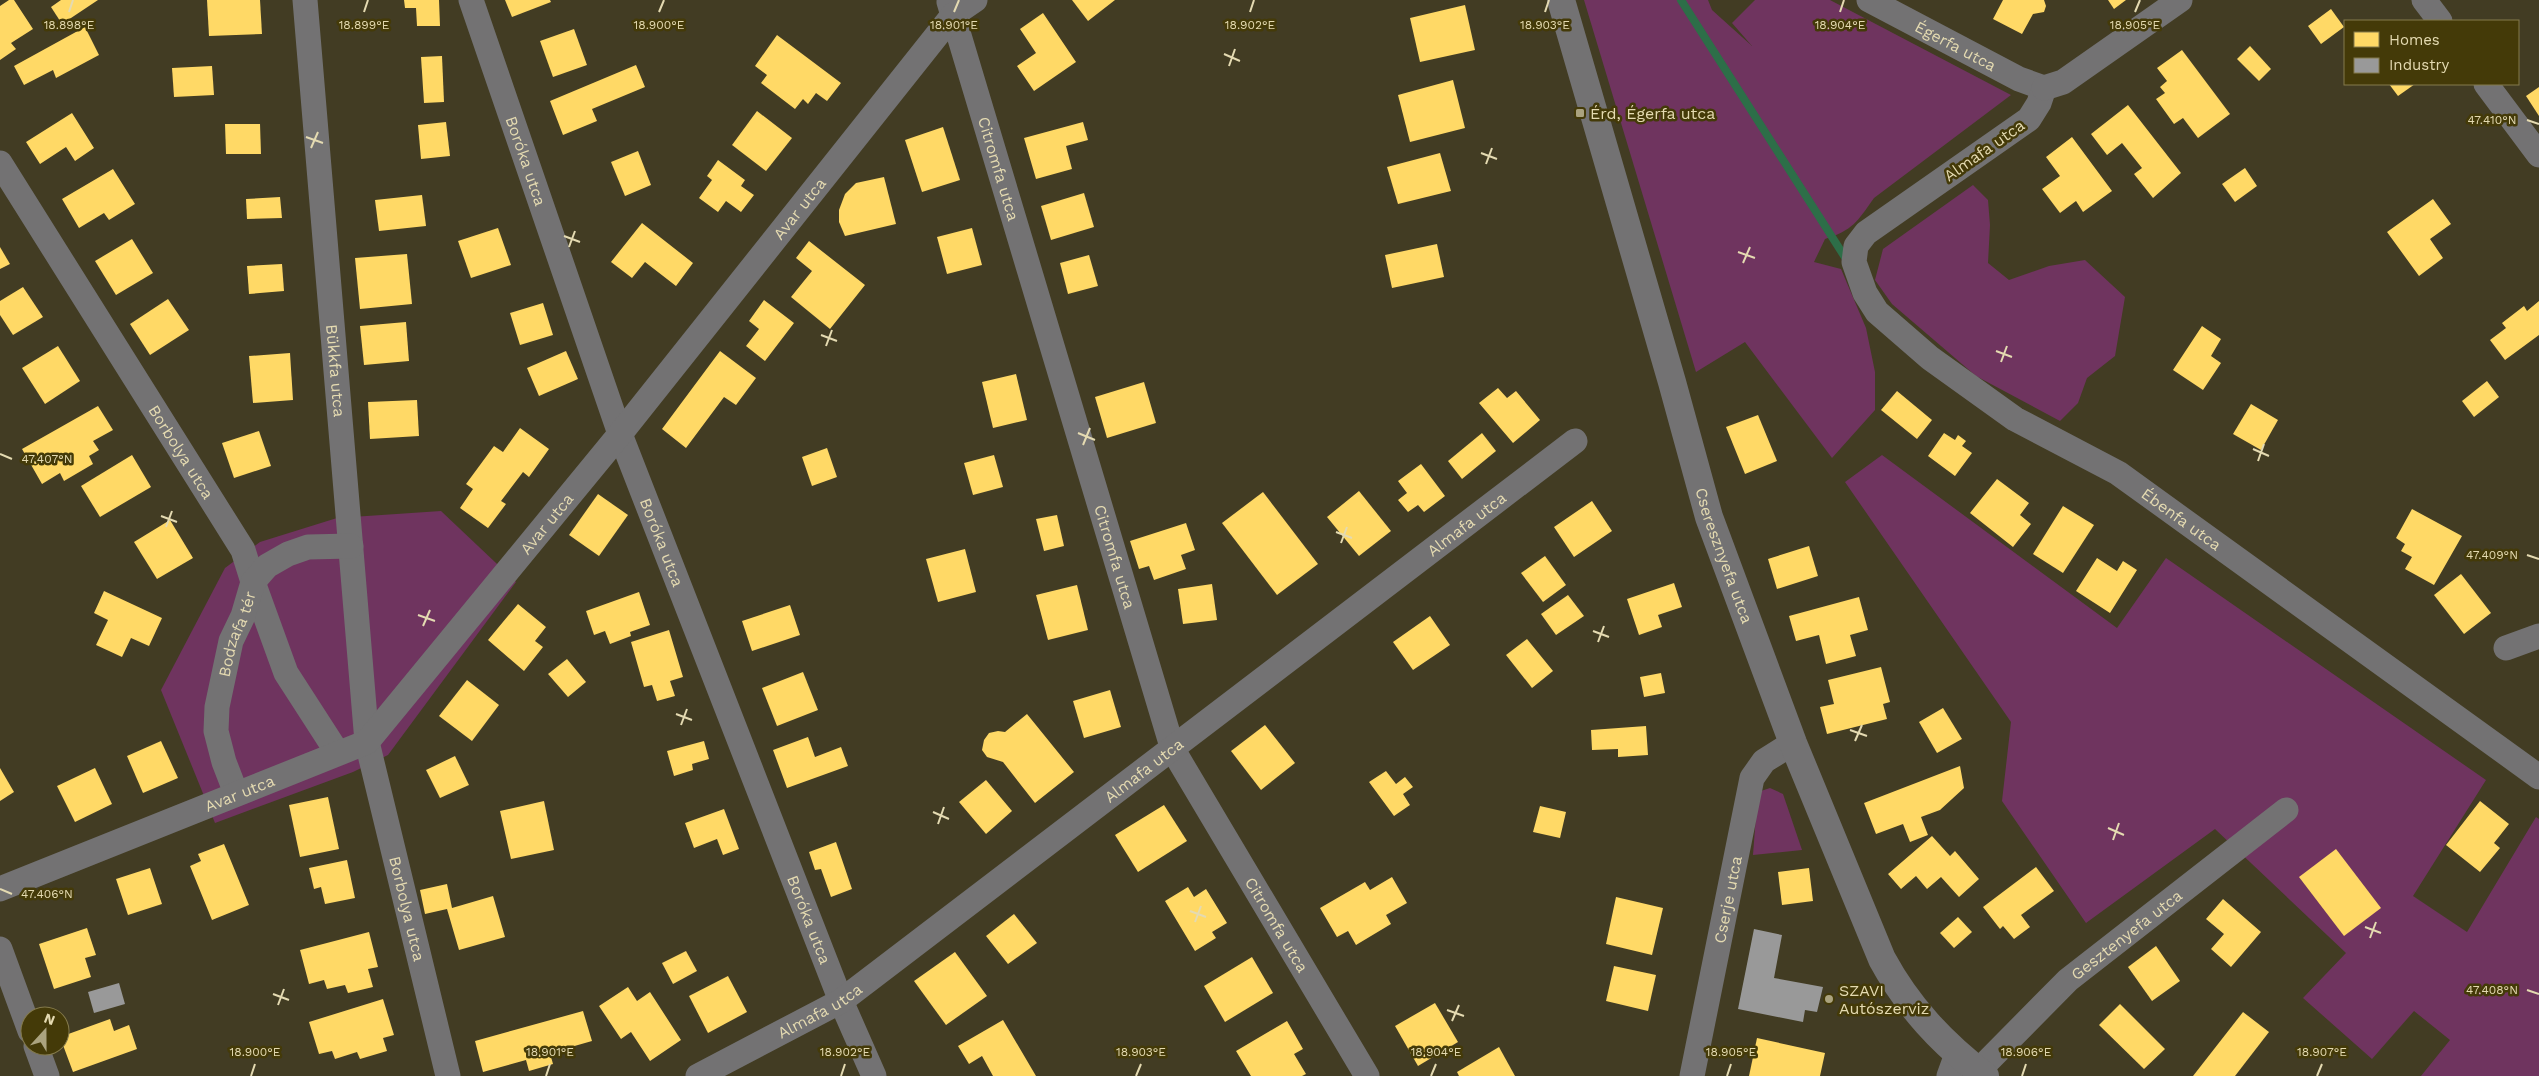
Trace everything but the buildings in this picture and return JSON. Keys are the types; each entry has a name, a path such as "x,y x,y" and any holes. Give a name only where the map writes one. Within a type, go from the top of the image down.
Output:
{"street":[{"name":"Bükkfa utca","path":"304,0 367,742"},
{"name":"Boróka utca","path":"471,0 620,434 841,1001 874,1076"},
{"name":"Avar utca","path":"0,889 337,752 367,742 620,434 950,8 975,0"},
{"name":"Cseresznyefa utca","path":"1561,0 1709,517 1794,744 1882,959 1896,984 1953,1065 1982,1073"},
{"name":"Égerfa utca","path":"1869,0 2020,79 2044,88"},
{"path":"2044,88 2063,82 2180,0"},
{"path":"2424,0 2439,20"},
{"name":"Citromfa utca","path":"950,8 1173,750 1367,1076"},
{"path":"2487,85 2539,155"},
{"name":"Almafa utca","path":"1856,246 1866,232 2029,119 2039,103 2044,88"},
{"name":"Borbolya utca","path":"0,163 244,550 252,582 286,673 337,752"},
{"name":"Ébenfa utca","path":"1856,246 1854,262 1865,293 1877,312 1930,358 2015,419 2118,473 2539,777"},
{"name":"Almafa utca","path":"698,1076 841,1001 1173,750 1575,441"},
{"name":"Bodzafa tér","path":"236,793 224,762 216,731 216,707 231,641 243,616 252,582 267,566 288,554 308,547 351,546"},
{"path":"2506,648 2539,636"},
{"name":"Borbolya utca","path":"367,742 448,1076"},
{"name":"Cserje utca","path":"1692,1076 1752,778 1764,761 1794,744"},
{"name":"Gesztenyefa utca","path":"1982,1073 2068,980 2286,810"},
{"path":"0,948 21,1006"},
{"path":"40,1056 47,1076"}],"shaded area":[{"path":"1584,0 1708,0 1712,10 1752,46 1732,23 1755,0 1830,0 2011,95 1874,198 1854,224 1842,232 1825,239 1814,262 1841,269 1866,328 1875,372 1875,410 1832,458 1745,342 1696,372"},
{"path":"1973,185 1988,200 1990,225 1988,263 2009,280 2049,266 2085,260 2125,297 2115,356 2087,378 2078,403 2060,421 1976,376 1892,304 1875,280 1883,249"},
{"path":"1882,455 2117,628 2166,558 2486,780 2413,896 2467,932 2536,817 2539,819 2539,1076 2421,1076 2450,1040 2414,1011 2372,1059 2303,998 2346,953 2215,829 2086,923 2002,801 2011,722 1845,482"},
{"path":"441,511 516,582 388,755 353,772 215,823 161,690 225,568 260,542 337,518"},
{"path":"1770,788 1783,794 1802,850 1753,855 1757,802 1761,791"}],"waterway":[{"path":"1681,0 1848,262"}],"place":[{"name":"Érd, Égerfa utca","path":"1580,113"},
{"name":"SZAVI Autószerviz","path":"1829,999"}]}
